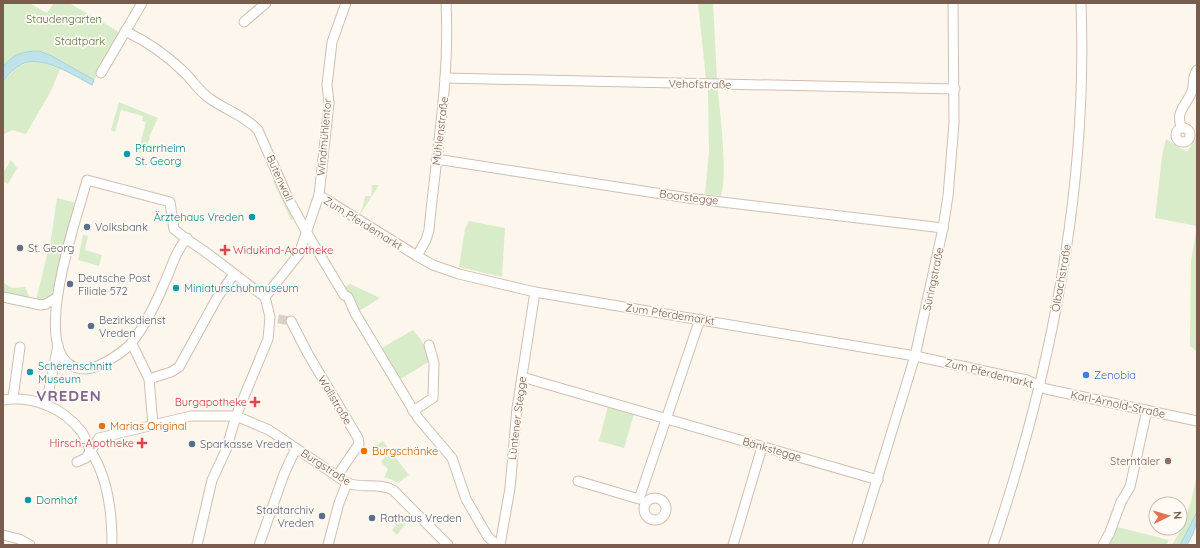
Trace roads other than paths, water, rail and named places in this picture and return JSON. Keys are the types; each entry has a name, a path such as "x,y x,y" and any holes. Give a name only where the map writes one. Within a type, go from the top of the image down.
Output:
{"street":[{"path":"101,73 142,3"},
{"path":"244,22 266,3"},
{"name":"Windmühlentor","path":"264,297 299,254 318,195 329,103 327,85 332,42 346,3"},
{"name":"Mühlenstraße","path":"417,256 426,240 429,230 445,78 447,45 446,3"},
{"name":"Süringstraße","path":"857,545 915,356 943,228 952,161 955,89 953,3"},
{"name":"Ölbachstraße","path":"993,545 1022,453 1040,386 1064,263 1076,180 1082,87 1081,3"},
{"name":"Butenwall","path":"125,31 143,39 159,50 176,64 207,98 246,119 258,130 288,198 307,233 344,296 348,297 355,313 414,411 452,458 466,499 488,537 497,545"},
{"path":"1182,128 1179,122 1179,115 1182,106 1188,100 1192,89 1192,78 1197,70"},
{"name":"Vehofstraße","path":"445,78 955,89"},
{"name":"Boorstegge","path":"436,159 688,198 943,228"},
{"path":"187,238 178,249 164,284 132,344 98,366 85,369 73,365 63,357 58,345 55,328 56,298 87,180 170,202 174,229 187,238 264,297 274,318 268,339 236,416 226,450 212,480 197,545"},
{"name":"Zum Pferdemarkt","path":"318,195 417,256 434,265 459,274 535,292 915,356 1027,380 1040,386"},
{"path":"149,379 171,372 179,367 217,298 234,274"},
{"name":"Lüntener Stegge","path":"500,545 510,488 517,408 535,292"},
{"path":"3,297 41,305 46,304 56,298"},
{"path":"578,481 643,501 666,418 700,319"},
{"name":"Wallstraße","path":"291,321 308,354 358,438 359,444 337,476"},
{"path":"132,344 149,379 153,425"},
{"path":"46,405 58,345"},
{"path":"414,411 433,398 434,363 429,345"},
{"path":"13,398 20,347"},
{"name":"Bänkstegge","path":"522,377 878,480"},
{"name":"Karl-Arnold-Straße","path":"1040,386 1195,420"},
{"path":"3,400 13,398 35,400 67,416 82,433 99,466 107,491 111,512 112,545"},
{"path":"1103,545 1110,532 1121,502 1130,486 1146,410"},
{"name":"Burgstraße","path":"91,451 99,438 198,414 236,416 269,430 347,482 358,486 382,486 393,490 448,545"},
{"path":"733,545 762,447"},
{"path":"259,545 284,474 296,448"},
{"path":"77,462 86,458 91,451"},
{"path":"328,545 339,503 347,482"},
{"path":"3,535 19,539 30,545"}],"water":[{"path":"39,51 52,56 94,80 92,85 58,67 39,62 22,64 9,74 3,81 3,67 11,59 19,54"},
{"path":"1197,512 1196,525 1192,537 1187,545 1180,545 1185,536 1188,536 1188,529"}],"tunnel":[{"path":"278,319 291,321"}],"place":[{"name":"Pfarrheim St. Georg","path":"127,154"},
{"name":"Ärztehaus Vreden","path":"252,217"},
{"name":"Volksbank","path":"87,227"},
{"name":"St. Georg","path":"20,248"},
{"name":"Widukind-Apotheke","path":"225,250"},
{"name":"Deutsche Post Filiale 572","path":"70,284"},
{"name":"Miniaturschuhmuseum","path":"176,288"},
{"name":"Bezirksdienst Vreden","path":"91,326"},
{"name":"Scherenschnitt Museum","path":"30,372"},
{"name":"Zenobia","path":"1086,375"},
{"name":"Burgapotheke","path":"255,402"},
{"name":"Marias Original","path":"102,426"},
{"name":"Hirsch-Apotheke","path":"142,443"},
{"name":"Sparkasse Vreden","path":"192,444"},
{"name":"Burgschänke","path":"364,451"},
{"name":"Sterntaler","path":"1168,461"},
{"name":"Domhof","path":"28,500"},
{"name":"Stadtarchiv Vreden","path":"322,516"},
{"name":"Rathaus Vreden","path":"372,518"}],"district":[{"name":"VREDEN","path":"69,395"}],"park label":[{"name":"Staudengarten","path":"64,19"},
{"name":"Stadtpark","path":"80,41"}]}
